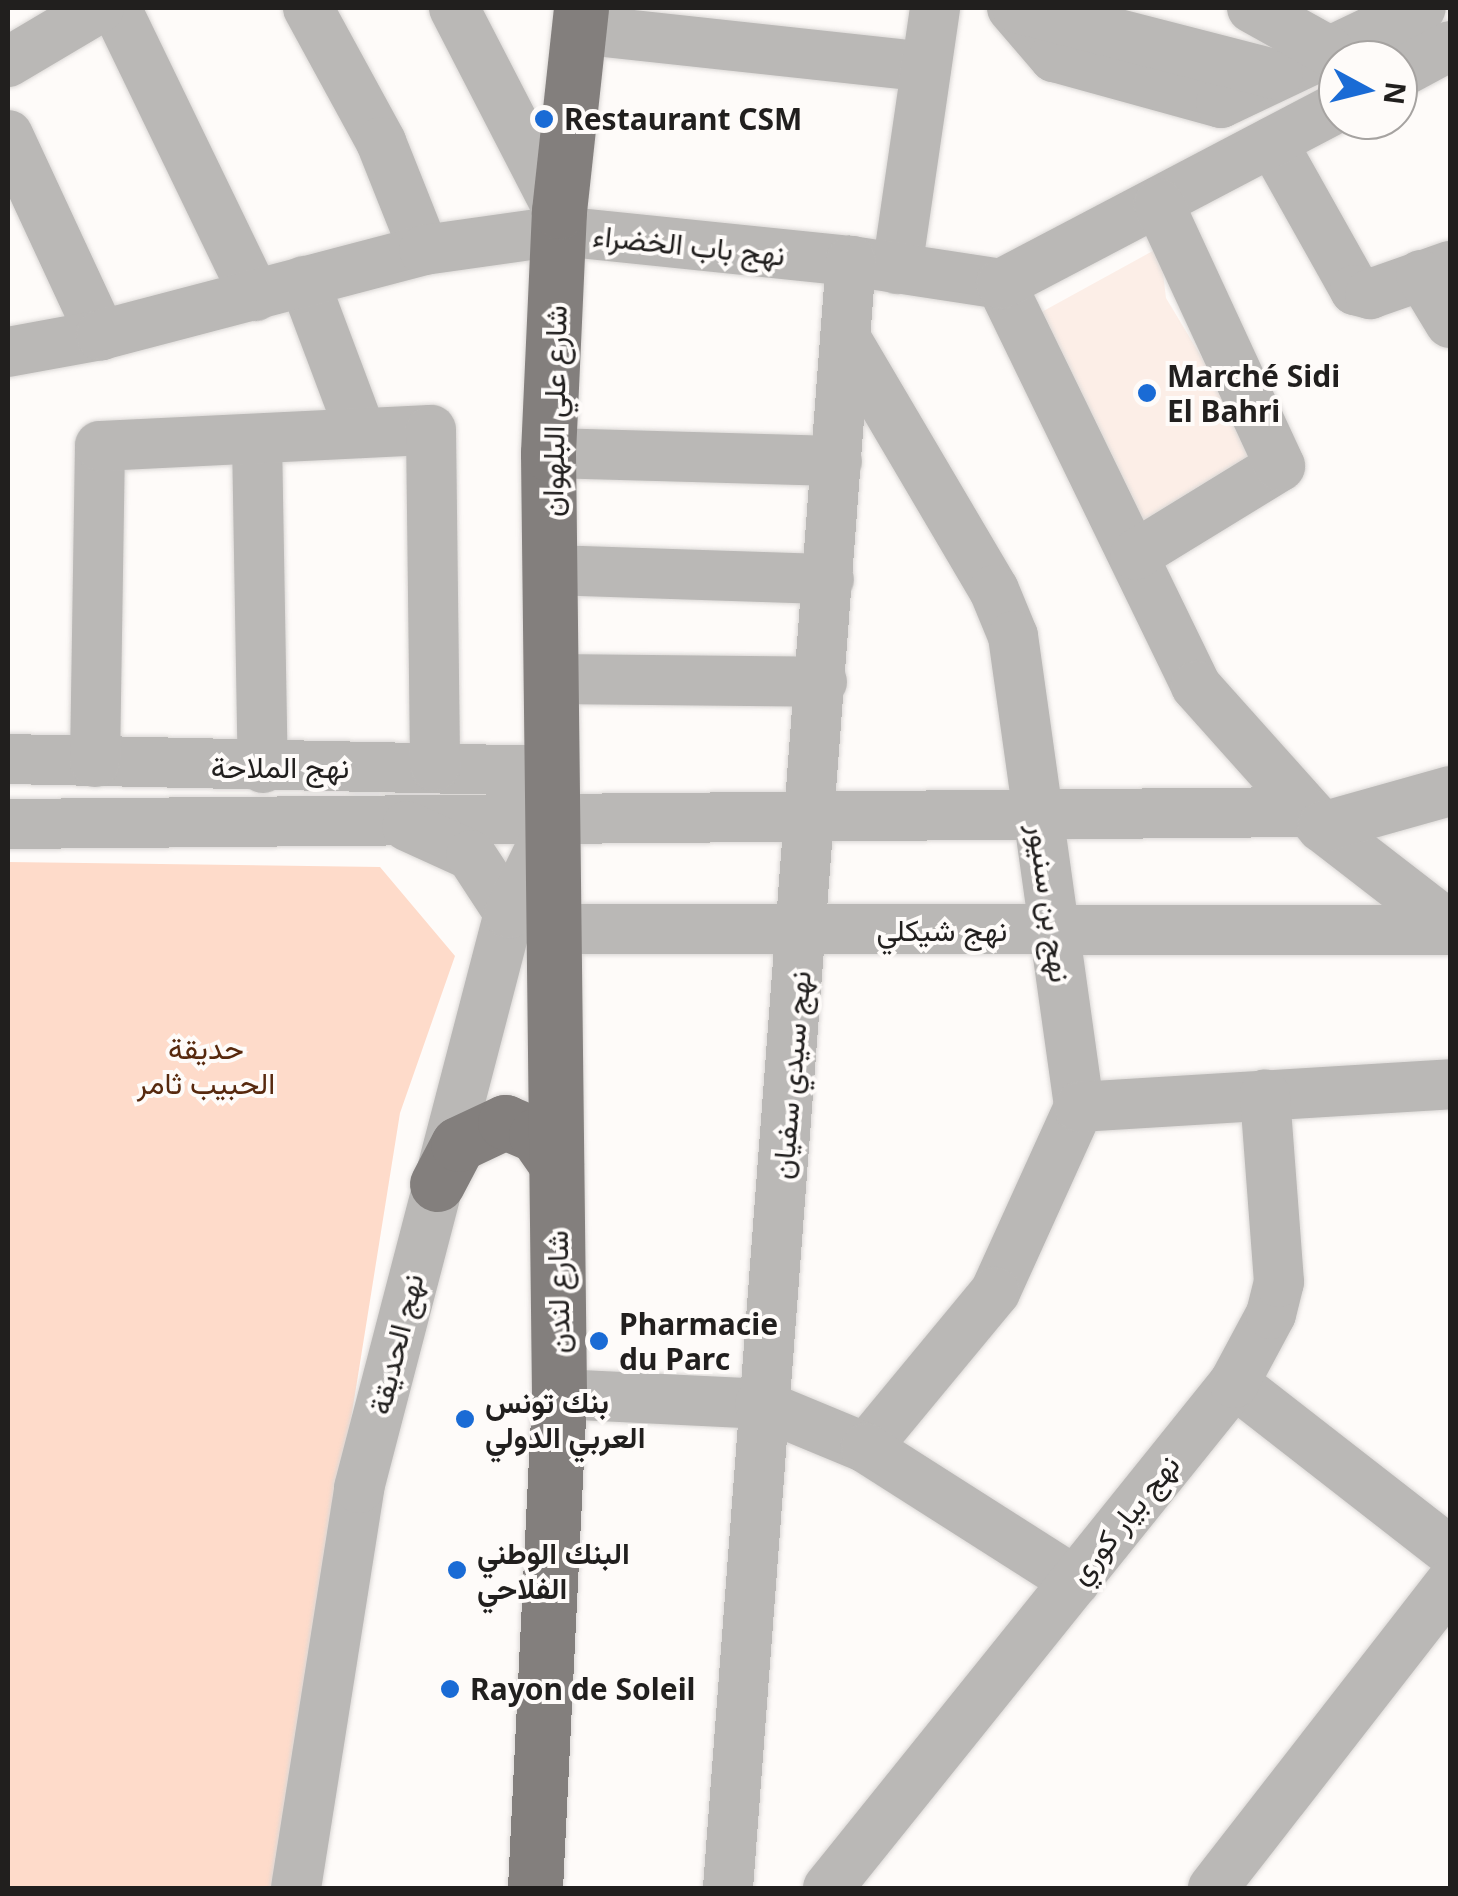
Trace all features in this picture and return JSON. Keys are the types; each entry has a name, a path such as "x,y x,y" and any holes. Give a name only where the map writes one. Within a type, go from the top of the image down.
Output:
{"main road":[{"name":"شارع علي البلهوان","path":"554,793 548,454 559,221 579,18"},
{"name":"شارع لندن","path":"535,1888 558,1394 556,1164 531,921 554,793"},
{"path":"437,1184 458,1144 505,1122 536,1135 556,1164"}],"street":[{"path":"308,8 381,142 424,250"},
{"path":"454,8 559,221"},
{"name":"نهج سيدي سفيان","path":"728,1888 760,1404 804,929 846,339 874,265 926,67 935,8"},
{"path":"1014,8 1278,75 1318,57"},
{"path":"1252,8 1318,44"},
{"path":"8,62 87,12 255,296"},
{"path":"1346,40 1385,14"},
{"path":"579,18 926,67"},
{"path":"1418,63 1450,46"},
{"path":"1318,118 1001,284 1196,686 1315,819 1450,928"},
{"path":"8,135 101,334"},
{"path":"1272,142 1355,290 1370,294 1436,271 1450,322"},
{"path":"1134,555 1280,466 1159,204"},
{"name":"نهج باب الخضراء","path":"8,352 101,334 424,250 559,221 1001,284"},
{"path":"304,281 361,433"},
{"name":"نهج بن سنيور","path":"846,339 1005,612 1079,1106"},
{"path":"95,762 100,446 430,430 435,766"},
{"path":"257,439 262,768"},
{"path":"548,454 838,461"},
{"path":"553,570 829,578"},
{"path":"552,679 822,682"},
{"name":"نهج الملاحة","path":"8,759 262,768 435,766 554,793"},
{"path":"8,824 397,822 554,793 813,812 1315,819 1450,791"},
{"path":"397,822 471,855 531,921"},
{"name":"نهج شيكلي","path":"531,921 1053,931 1450,928"},
{"name":"نهج الحديقة","path":"298,1887 359,1488 437,1184 531,921"},
{"path":"866,1448 995,1292 1079,1106 1450,1084"},
{"name":"نهج بيار كوري","path":"828,1888 1234,1383 1270,1314 1278,1282 1265,1095"},
{"path":"1234,1383 1450,1551"},
{"path":"558,1394 760,1404 866,1448 1075,1581"},
{"path":"1213,1888 1450,1584"}],"shaded area":[{"name":"Marché Sidi El Bahri","path":"1160,247 1166,298 1270,471 1135,541 1038,314"}],"green space":[{"name":"حديقة الحبيب ثامر","path":"8,862 380,867 455,956 400,1113 276,1888 8,1888"}],"place":[{"name":"Restaurant CSM","path":"544,119"},
{"name":"Marché Sidi El Bahri","path":"1147,393"},
{"name":"Pharmacie du Parc","path":"599,1341"},
{"name":"بنك تونس العربي الدولي","path":"465,1419"},
{"name":"البنك الوطني الفلاحي","path":"457,1570"},
{"name":"Rayon de Soleil","path":"450,1689"}]}
